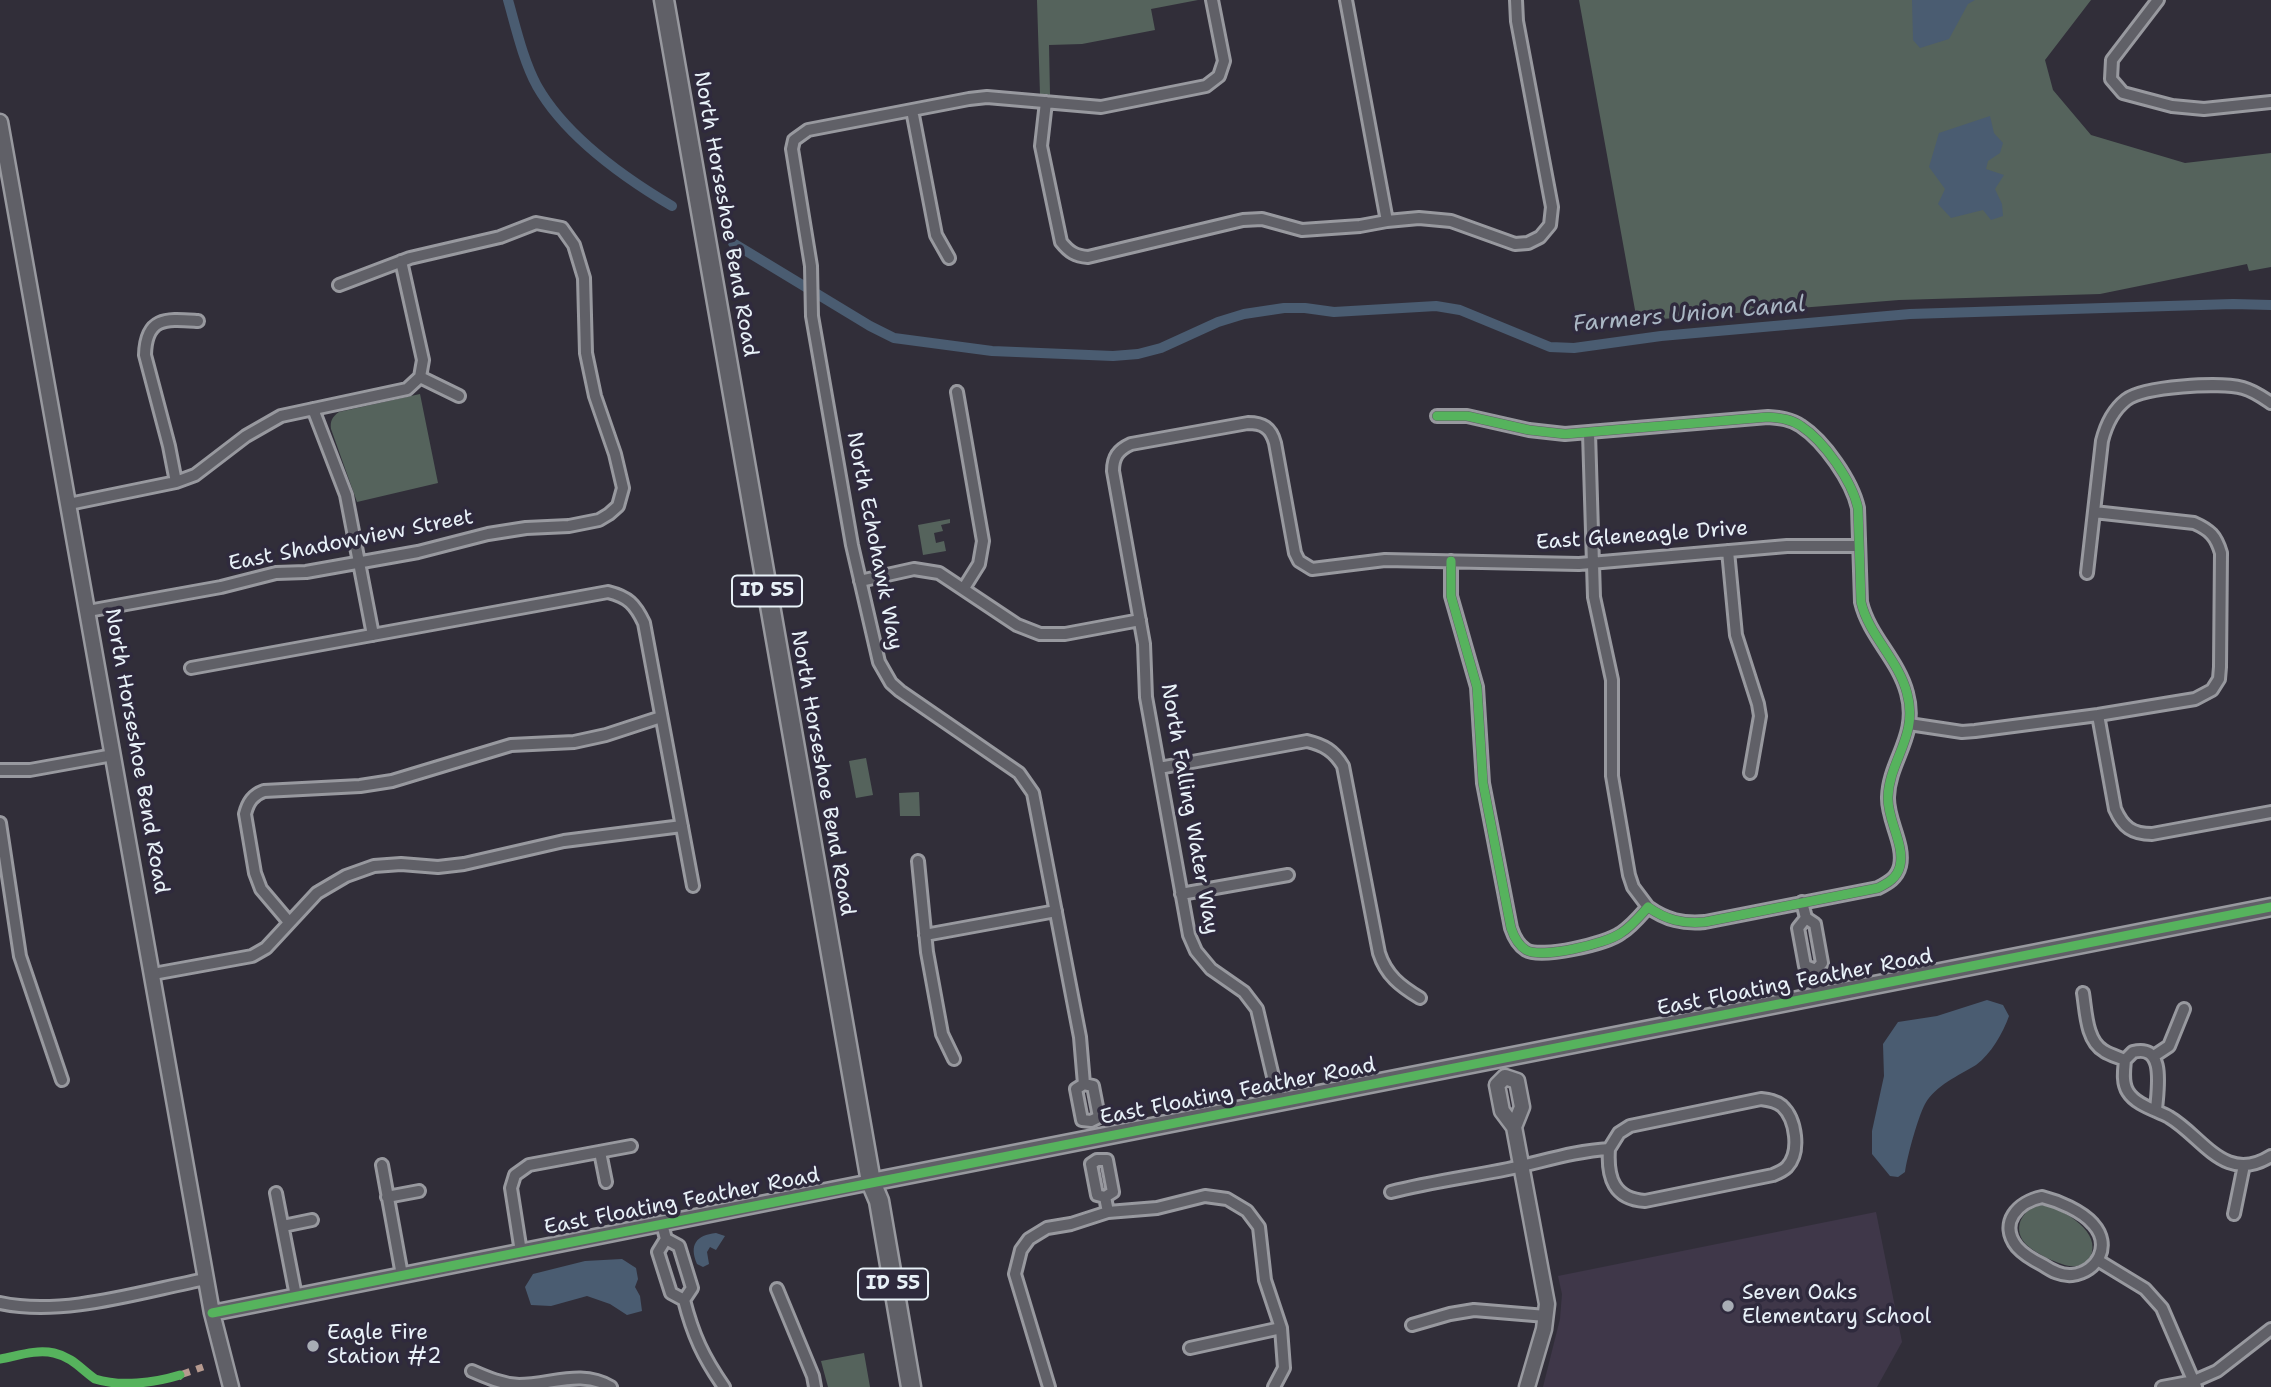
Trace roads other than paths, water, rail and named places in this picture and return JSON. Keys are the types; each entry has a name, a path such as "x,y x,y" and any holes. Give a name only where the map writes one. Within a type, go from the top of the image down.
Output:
{"highway":[{"name":"North Horseshoe Bend Road","path":"664,0 871,1182 879,1201 911,1387"}],"main road":[{"name":"East Floating Feather Road","path":"871,1182 2271,907"}],"street":[{"path":"949,258 936,235 912,110 987,97 1101,107 1206,86 1219,76 1224,61 1212,0"},
{"path":"1346,0 1387,220"},
{"path":"1046,102 1041,146 1061,242 1068,252 1088,257 1243,220 1262,219 1302,230 1419,218 1451,221 1515,244 1528,243 1540,237 1550,225 1552,206 1517,21 1516,0"},
{"path":"2158,0 2112,60 2111,79 2123,93 2172,106 2204,109 2271,102"},
{"name":"North Echohawk Way","path":"912,110 808,130 794,140 792,156 811,266 815,330 860,581 879,662 891,683 1019,773 1027,782 1036,805 1080,1037 1084,1084"},
{"name":"North Horseshoe Bend Road","path":"0,122 212,1313 232,1387"},
{"name":"East Shadowview Street","path":"88,611 221,587 276,573 306,572 418,552 488,534 599,520 618,506 623,488 615,454 595,396 586,353 583,278 574,245 562,228 536,223 500,237 401,261"},
{"path":"69,504 176,482 194,475 246,436 281,416 407,389 420,377 423,360 401,261 339,285"},
{"path":"176,482 145,355 145,341 150,330 160,322 169,319 198,321"},
{"path":"420,377 459,396"},
{"path":"2087,573 2102,441 2106,425 2115,410 2128,398 2154,388 2241,387 2257,393 2271,403"},
{"path":"957,392 983,541 979,564 964,588"},
{"path":"313,410 346,495 373,635"},
{"path":"1437,416 1467,416 1541,432 1589,433 1768,417 1799,424 1816,438 1856,496 1860,602 1863,613 1903,680 1909,702 1909,724 1904,746 1890,780 1887,799 1901,864 1891,882 1878,888 1693,923 1669,919 1648,907 1633,887 1613,788 1612,680 1594,597 1589,433"},
{"name":"North Falling Water Way","path":"1279,1102 1262,1020 1257,1009 1244,992 1211,969 1196,951 1189,935 1146,697 1144,644 1113,471 1116,454 1131,444 1248,423 1266,427 1272,433 1275,443 1296,553 1304,566"},
{"path":"1909,724 1962,732 2098,715 2195,699 2212,690 2219,679 2220,667 2221,553 2217,539 2208,529 2194,523 2094,512"},
{"name":"East Gleneagle Drive","path":"1304,566 1320,569 1385,560 1591,563 1787,546 1858,546"},
{"path":"1728,551 1737,635 1760,716 1750,773"},
{"path":"1451,561 1451,596 1479,699 1483,783 1511,928 1516,941 1525,950 1545,953 1612,939 1648,907"},
{"path":"860,581 914,569 927,569 964,588 1017,625 1040,634 1065,634 1140,620"},
{"path":"191,668 608,592 629,599 644,623 693,886"},
{"path":"2098,715 2115,809 2120,821 2129,829 2140,834 2152,834 2271,812"},
{"path":"289,922 261,889 254,873 245,814 252,799 264,791 360,786 392,781 511,746 574,742 606,735 661,717"},
{"path":"1159,768 1307,741 1328,748 1343,766 1382,963 1398,985 1420,998"},
{"path":"0,770 30,770 113,755"},
{"path":"0,823 20,956 62,1080"},
{"path":"153,974 252,956 266,948 317,893 346,876 374,866 401,864 438,867 464,864 564,841 681,826"},
{"path":"918,861 925,935 943,1034 954,1059"},
{"path":"1181,894 1288,875"},
{"path":"1802,902 1806,918 1815,924 1822,963 1816,971 1821,996"},
{"path":"925,935 1056,911"},
{"path":"1806,918 1798,928 1805,966 1816,971"},
{"path":"2083,993 2095,1044 2103,1051 2125,1060"},
{"path":"2154,1056 2169,1046 2184,1009"},
{"path":"2156,1111 2158,1067 2154,1056 2147,1051 2133,1052 2125,1060 2124,1082 2127,1091 2135,1100 2180,1125 2217,1157 2244,1165 2255,1164 2271,1156"},
{"path":"1501,1059 1504,1077"},
{"path":"1504,1077 1497,1085 1503,1111 1514,1127 1546,1292 1546,1316 1527,1387"},
{"path":"1504,1077 1517,1081 1522,1107 1514,1127"},
{"name":"North Echohawk Way","path":"1084,1084 1093,1086 1099,1117 1091,1121 1082,1120 1076,1089 1084,1084"},
{"path":"1761,1099 1774,1101 1784,1108 1791,1120 1796,1143 1794,1156 1786,1168 1773,1175 1646,1201 1631,1200 1620,1193 1613,1183 1608,1161 1609,1149 1619,1133 1630,1126 1761,1099"},
{"name":"North Echohawk Way","path":"1091,1121 1097,1160"},
{"path":"521,1252 511,1188 515,1175 529,1165 631,1146"},
{"path":"1391,1192 1422,1184 1458,1180 1580,1151 1609,1149"},
{"path":"600,1152 606,1182"},
{"path":"1097,1160 1107,1160 1113,1192 1105,1198 1097,1195 1091,1164 1097,1160"},
{"path":"382,1165 402,1275"},
{"path":"2235,1214 2244,1165"},
{"name":"East Floating Feather Road","path":"212,1313 871,1182"},
{"path":"387,1197 419,1191"},
{"path":"276,1193 296,1296"},
{"path":"1049,1387 1016,1274 1017,1262 1029,1239 1047,1228 1071,1224 1108,1212 1157,1208 1205,1196 1227,1199 1247,1211 1259,1227 1265,1280 1281,1328 1284,1368 1274,1387"},
{"path":"2042,1197 2054,1200 2087,1219 2095,1225 2099,1234 2102,1250 2099,1261 2082,1273 2070,1276 2058,1274 2023,1254 2012,1241 2010,1231 2015,1212 2029,1199 2042,1197"},
{"path":"1105,1198 1108,1212"},
{"path":"283,1226 312,1220"},
{"path":"662,1224 666,1239 658,1252 671,1293 684,1300"},
{"path":"666,1239 679,1246 692,1288 684,1300 691,1330 699,1350 724,1387"},
{"path":"2099,1261 2145,1289 2154,1298 2168,1320 2195,1384"},
{"path":"0,1303 17,1307 50,1307 206,1279"},
{"path":"777,1289 813,1376 815,1387"},
{"path":"1412,1325 1474,1310 1546,1316"},
{"path":"1191,1348 1281,1328"},
{"path":"2162,1387 2195,1384 2217,1371 2271,1329"},
{"path":"472,1371 492,1380 516,1385 576,1377 591,1379 611,1387"}],"water":[{"path":"1912,0 1975,0 1968,4 1949,39 1920,48 1913,40"},
{"path":"1990,116 1994,133 2003,143 2000,153 1988,161 1986,169 2004,175 1995,189 2002,204 2003,216 1991,220 1983,210 1951,218 1938,204 1945,189 1929,167 1939,133"},
{"path":"1987,1000 2003,1005 2009,1016 2000,1036 1976,1065 1941,1086 1930,1097 1916,1127 1905,1172 1898,1177 1890,1176 1872,1154 1872,1131 1884,1076 1883,1044 1898,1022 1937,1016"},
{"path":"716,1233 725,1236 716,1250 710,1247 707,1252 709,1264 703,1267 697,1264 694,1246 703,1236"},
{"path":"622,1259 636,1268 638,1279 635,1287 640,1296 642,1311 627,1315 610,1304 587,1296 551,1306 531,1305 525,1287 533,1274 585,1261"}],"waterway":[{"name":"Farmers Union Canal","path":"508,0 528,66 549,105 580,139 615,169 672,206"},
{"name":"Farmers Union Canal","path":"733,243 894,338 992,351 1113,356 1138,354 1161,348 1218,322 1244,314 1284,308 1334,312 1436,306 1460,310 1550,347 1574,348 1661,336 1910,314 2271,305"}],"place":[{"name":"Seven Oaks Elementary School","path":"1728,1306"},
{"name":"Eagle Fire Station #2","path":"313,1346"}]}
